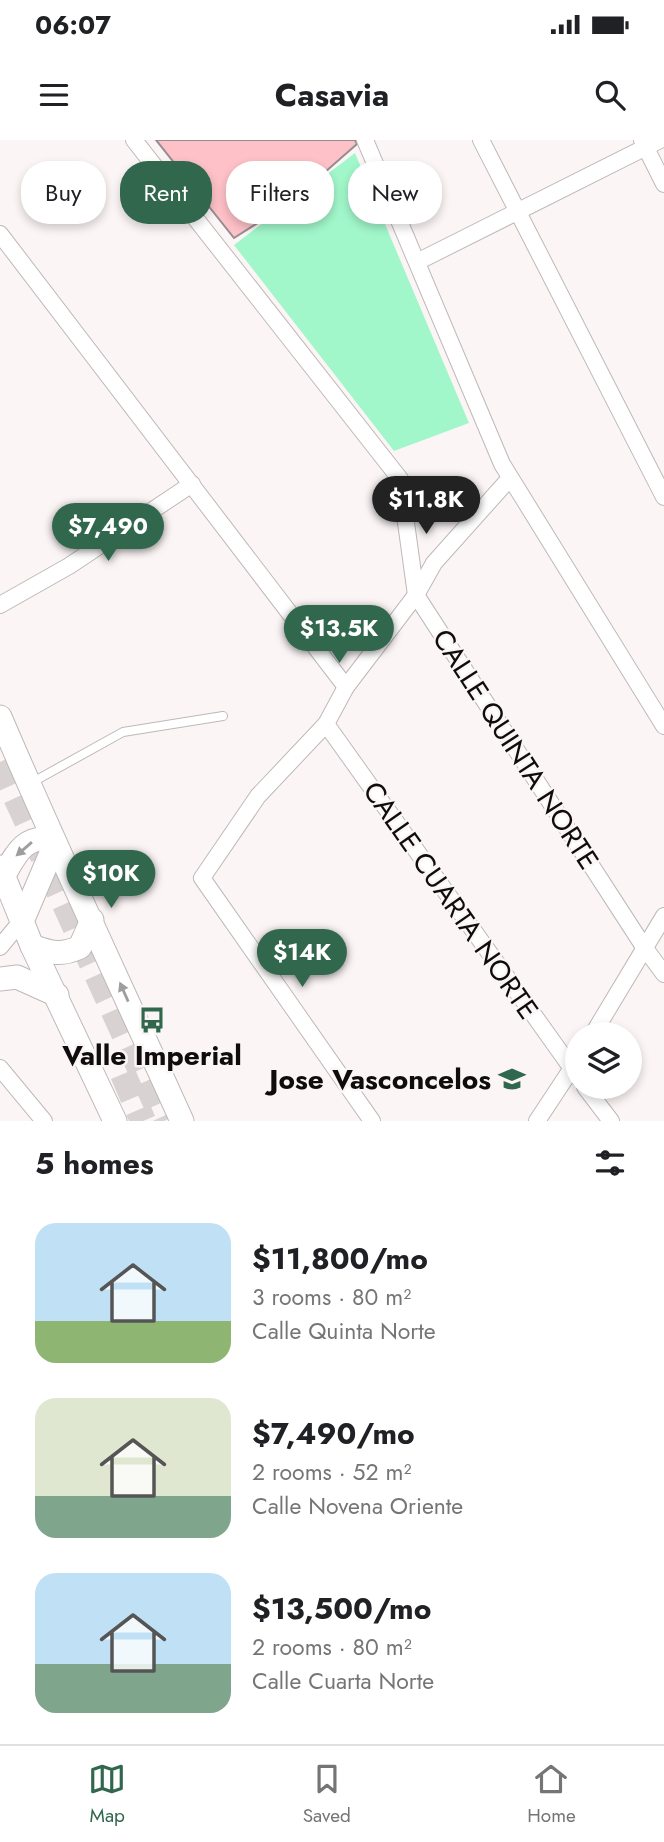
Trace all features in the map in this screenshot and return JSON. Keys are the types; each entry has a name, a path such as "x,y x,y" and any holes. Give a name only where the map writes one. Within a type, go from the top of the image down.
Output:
{"main road":[{"path":"0,717 54,842 182,1121"},
{"path":"54,842 40,837 27,844 16,853 1,874 115,1121"},
{"path":"23,919 54,842"},
{"path":"32,946 53,954 74,950 80,947 92,920"},
{"path":"0,979 17,977 57,995"}],"street":[{"name":"CALLE QUINTA NORTE","path":"134,140 400,479 416,595 664,974"},
{"path":"365,140 510,478 664,726"},
{"path":"481,140 664,497"},
{"path":"417,262 649,142 664,184"},
{"path":"0,234 346,687"},
{"path":"372,1121 202,878 258,796 326,724 346,687 416,595 433,563 510,478"},
{"path":"0,605 69,566 192,484"},
{"name":"CALLE CUARTA NORTE","path":"326,724 565,1054"},
{"path":"600,1022 664,916"},
{"path":"0,947 23,919"},
{"path":"0,1068 44,1121"},
{"path":"537,1121 565,1084"},
{"path":"594,1099 611,1121"}],"lane":[{"path":"29,784 124,732 223,716"}],"green space":[{"path":"355,153 358,161 348,161 348,224 385,224 469,423 394,451 234,245 262,224 334,224 334,169"}],"building":[{"path":"156,140 355,140 357,144 334,164 334,161 226,161 226,224 256,224 234,238 212,210 212,161 173,161"}],"tunnel":[{"path":"0,762 164,1121"},
{"path":"123,1074 143,1121"}],"place":[{"name":"Valle Imperial","path":"152,1020"},
{"name":"Jose Vasconcelos","path":"512,1079"}]}
